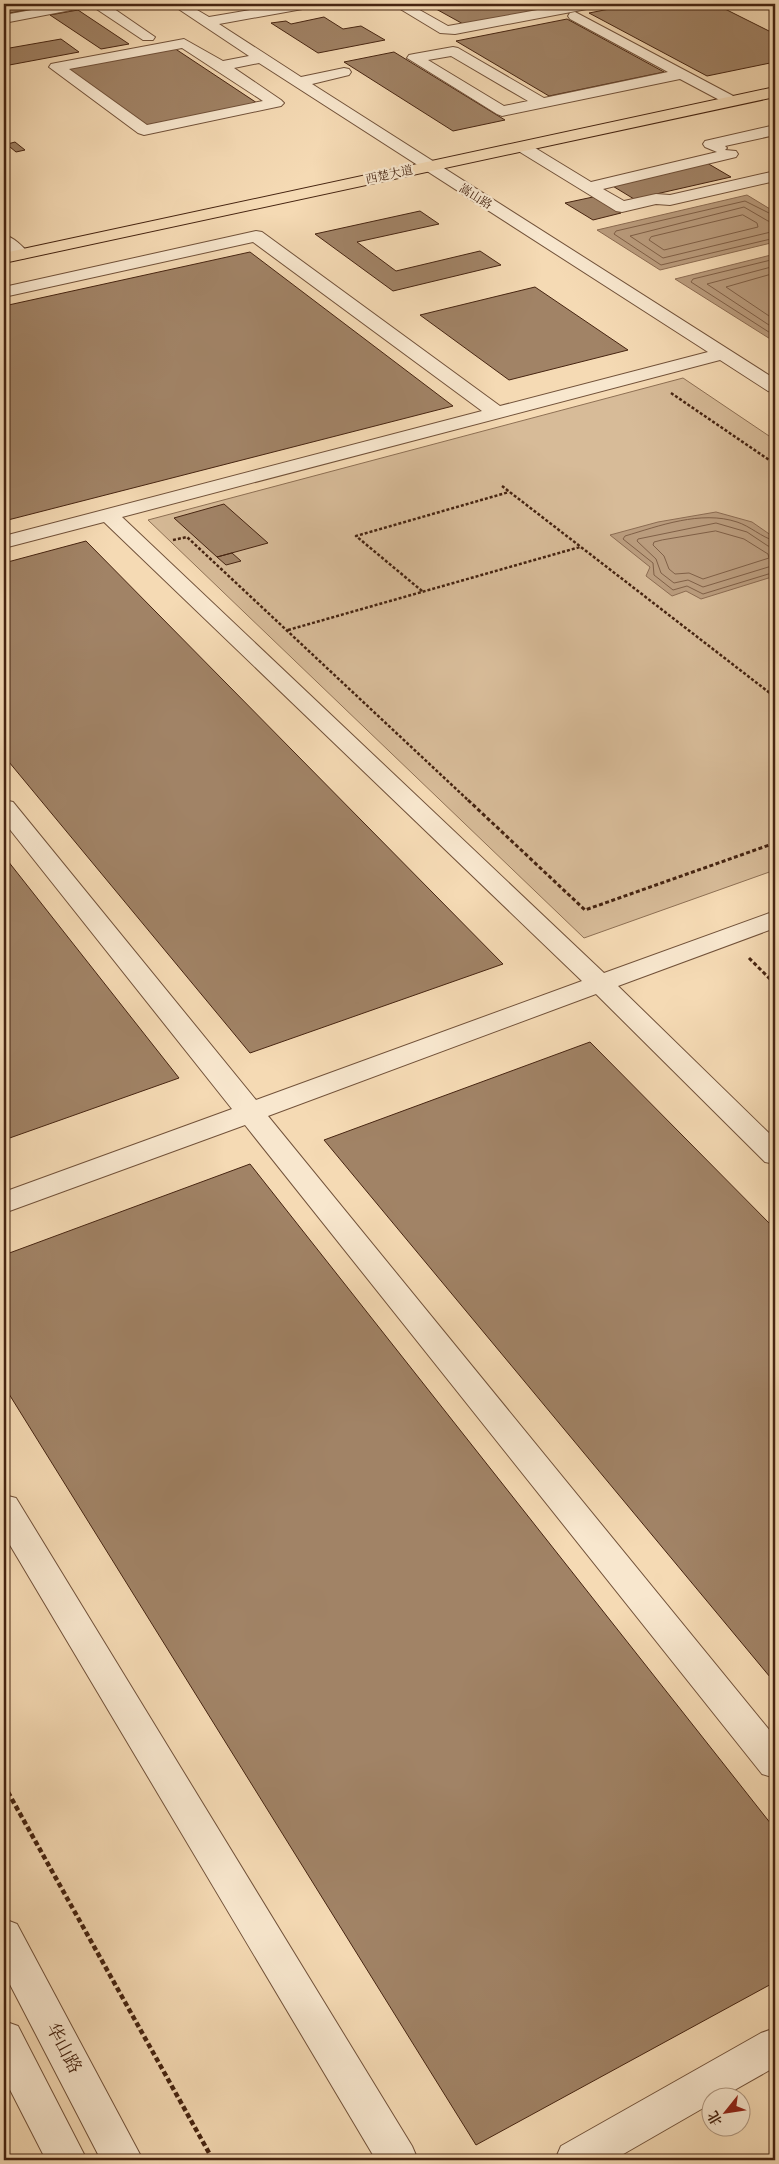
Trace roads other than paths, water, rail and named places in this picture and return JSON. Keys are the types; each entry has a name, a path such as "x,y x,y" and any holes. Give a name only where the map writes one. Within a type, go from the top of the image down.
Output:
{"main road":[{"name":"西楚大道","path":"12,256 775,92"}],"street":[{"path":"4,19 87,4"},
{"path":"98,4 148,37"},
{"name":"嵩山路","path":"178,4 775,387"},
{"path":"207,22 308,4"},
{"path":"399,4 445,30 455,30 592,4"},
{"path":"575,16 732,101"},
{"path":"221,66 276,103 144,130 56,67 184,43 221,66 262,58"},
{"path":"542,102 453,51 414,58 502,111 682,74"},
{"path":"298,82 344,72"},
{"path":"454,82 494,74"},
{"path":"773,178 711,144 775,130"},
{"path":"521,146 622,207 656,199 670,200 773,178"},
{"path":"588,187 730,154"},
{"path":"4,292 256,236 497,413"},
{"path":"4,240 12,256"},
{"path":"4,542 723,354"},
{"path":"108,515 600,984 775,1155"},
{"path":"4,807 775,1763"},
{"path":"4,1203 775,919"},
{"path":"4,1507 398,2160"},
{"name":"华山路","path":"4,1936 123,2160"},
{"path":"4,2039 67,2160"},
{"path":"574,2160 775,2046"}],"water":[{"path":"747,195 775,212 775,242 660,270 597,230"},
{"path":"775,254 775,342 675,279"},
{"path":"716,512 752,522 775,538 775,576 701,599 686,591 672,596 646,576 650,567 610,535 658,522"}]}
